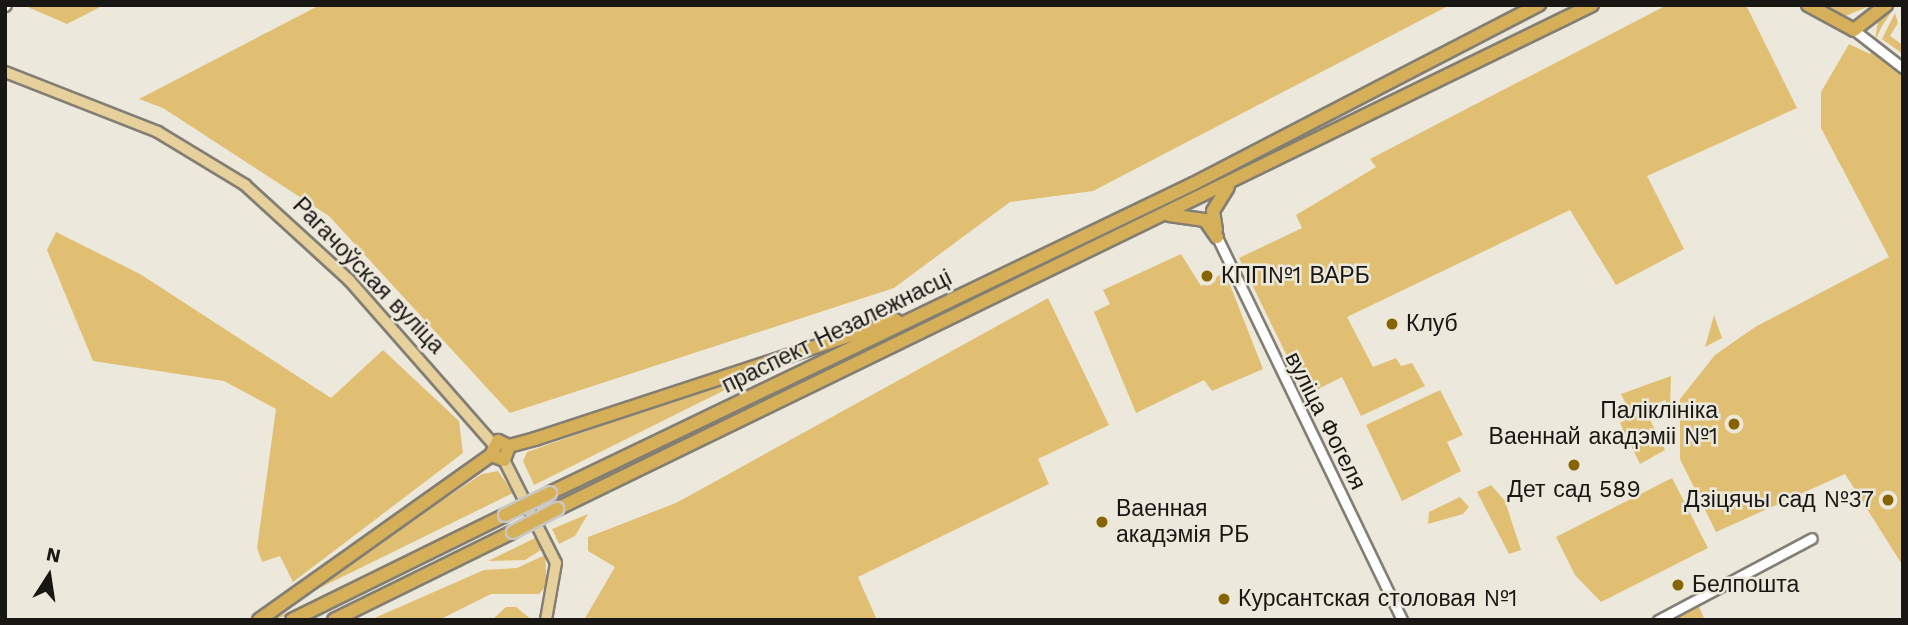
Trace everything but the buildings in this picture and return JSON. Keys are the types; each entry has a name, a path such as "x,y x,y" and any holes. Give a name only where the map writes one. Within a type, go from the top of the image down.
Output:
{"highway":[{"name":"праспект Незалежнасці","path":"292,620 1399,80 1539,5"},
{"name":"праспект Незалежнасці","path":"334,620 557,509 1406,99 1592,5"},
{"path":"1808,5 1854,30 1886,5"},
{"path":"1217,237 1213,211 1230,184"},
{"path":"1166,215 1205,219 1217,237"},
{"path":"259,620 509,446 939,306"},
{"path":"347,620 358,609"}],"main road":[{"name":"Рагачоўская вуліца","path":"5,72 158,132 245,185 349,280 496,453 556,563 546,620"}],"street":[{"path":"1854,30 1903,68"},
{"name":"вуліца Фогеля","path":"1217,237 1402,620"},
{"path":"1658,620 1812,538"}],"shaded area":[{"path":"23,5 104,5 67,24"},
{"path":"320,5 1450,5 1093,191 1010,202 894,288 510,413 329,216 163,108 139,99"},
{"path":"1667,5 1746,5 1797,108 1647,176 1684,249 1616,285 1570,210 1347,317 1373,367 1396,358 1401,366 1412,363 1425,386 1361,416 1342,377 1306,395 1239,258 1302,228 1296,215 1376,167 1370,159"},
{"path":"1819,5 1872,5 1843,17"},
{"path":"1892,11 1882,26 1875,41 1878,20"},
{"path":"1895,13 1898,23 1890,36 1903,45 1903,54 1882,39"},
{"path":"1849,44 1870,54 1874,47 1903,68 1903,566 1845,474 1716,532 1680,459 1680,399 1715,355 1755,327 1889,257 1821,128 1821,92"},
{"path":"56,232 140,274 331,398 383,350 459,421 463,453 293,582 280,556 262,562 257,548 276,409 224,381 93,361 47,250"},
{"path":"1181,254 1201,286 1225,272 1263,369 1212,391 1204,380 1136,413 1094,312 1110,304 1103,290"},
{"path":"1048,298 1109,425 1038,459 1049,484 858,577 877,620 584,620 615,567 588,551 588,537 676,503"},
{"path":"1714,315 1722,338 1705,347"},
{"path":"775,365 534,485 523,461 527,452"},
{"path":"1671,376 1670,410 1665,400 1645,410 1665,450 1640,464 1620,423 1632,416 1621,394"},
{"path":"1440,390 1463,435 1447,442 1461,471 1402,501 1366,425"},
{"path":"498,471 513,493 285,605 482,474"},
{"path":"1672,478 1708,548 1601,602 1575,575 1556,537"},
{"path":"1491,485 1505,501 1521,550 1509,554 1477,492"},
{"path":"1460,497 1469,507 1463,514 1428,524 1429,512"},
{"path":"588,514 575,536 559,544 552,529"},
{"path":"480,518 409,559 297,612 272,620"},
{"path":"537,537 541,550 525,560 488,561"},
{"path":"545,555 547,585 539,594 491,594 439,620 370,620 484,570 517,568"},
{"path":"506,607 516,607 532,620 492,620"},
{"path":"1699,607 1705,620 1671,620 1691,610"}],"place":[{"name":"КПП№1 ВАРБ","path":"1207,276"},
{"name":"Клуб","path":"1392,324"},
{"name":"Паліклініка Ваеннай акадэміі №1","path":"1734,424"},
{"name":"Дет сад 589","path":"1574,465"},
{"name":"Дзіцячы сад №37","path":"1888,500"},
{"name":"Ваенная акадэмія РБ","path":"1102,522"},
{"name":"Белпошта","path":"1678,585"},
{"name":"Курсантская столовая №1","path":"1224,599"}]}
